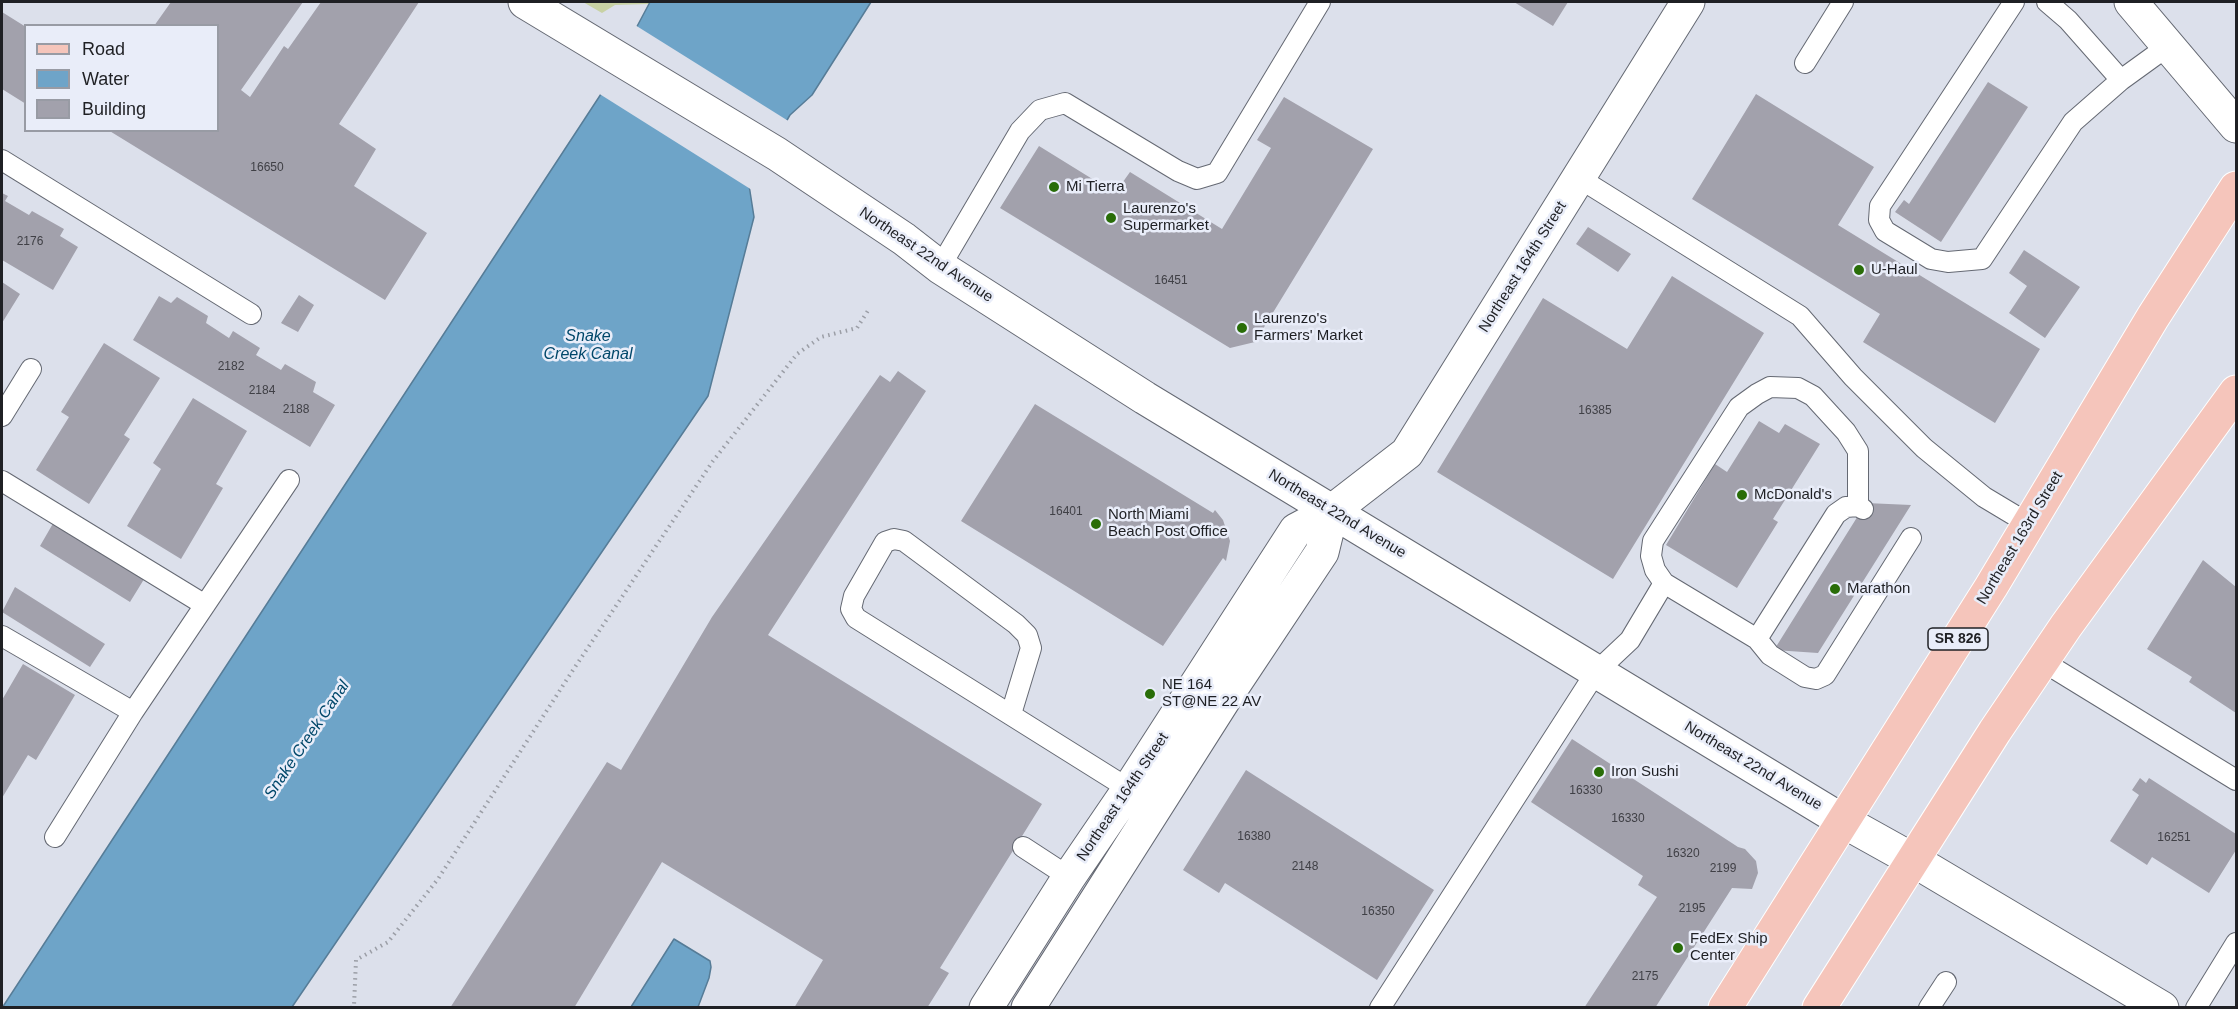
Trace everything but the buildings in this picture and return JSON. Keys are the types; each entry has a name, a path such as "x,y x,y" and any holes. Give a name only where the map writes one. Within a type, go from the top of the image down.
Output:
{"main road":[{"name":"Northeast 163rd Street","path":"1725,1008 2029,524 2153,317 2236,188"},
{"path":"1819,1008 2042,661 2235,396"}],"street":[{"name":"Northeast 22nd Avenue","path":"525,2 777,154 904,239 940,267 1135,391 1843,821 2162,1008"},
{"name":"Northeast 164th Street","path":"986,1008 1296,530 1332,511 1407,453 1688,2"},
{"path":"2131,2 2236,126"},
{"name":"Northeast 164th Street","path":"1029,1008 1223,701 1322,552 1332,511"}],"lane":[{"path":"940,267 1020,131 1040,110 1065,103 1178,171 1197,179 1217,173 1320,2"},
{"path":"1805,63 1842,2"},
{"path":"2014,2 1880,207 1879,219 1885,231 1931,259 1948,262 1982,259 2073,122 2121,80 2168,46"},
{"path":"2047,2 2068,20 2121,80"},
{"path":"2,160 251,314"},
{"path":"1579,178 1800,316 1853,377 1924,448 1984,497 2029,524"},
{"path":"2,416 31,369"},
{"path":"1757,639 1836,514 1846,507 1861,508 1858,451 1846,432 1814,396 1798,388 1770,387 1756,394 1739,407 1653,541 1652,556 1655,570 1664,583 1757,639 1770,655 1805,677 1816,679 1825,675 1911,538"},
{"path":"55,837 133,712 289,480"},
{"path":"2,482 205,605"},
{"path":"1011,714 1031,648 1027,635 1016,624 904,541 894,539 885,542 854,596 851,609 856,618 1129,789"},
{"path":"1380,1008 1596,672 1630,639 1664,583"},
{"path":"2,636 133,712"},
{"path":"2042,661 2236,780"},
{"path":"1023,847 1069,878"},
{"path":"2196,1008 2236,943"},
{"path":"1929,1008 1946,982"}],"path":[{"path":"351,1008 354,1006 356,960 388,942 438,879 713,461 797,354 821,337 857,328 869,309"}],"green space":[{"path":"583,2 650,2 649,4 615,5 602,13"}],"water":[{"name":"Snake Creek Canal","path":"650,2 871,2 812,95 790,115 749,185 754,217 708,396 292,1007 2,1008 601,94"},
{"path":"674,939 710,961 709,978 698,1007 631,1007"}],"pier":[{"path":"635,25 790,122 752,185 752,190 598,93"}],"place":[{"name":"Mi Tierra","path":"1054,187"},
{"name":"Laurenzo's Supermarket","path":"1111,218"},
{"name":"U-Haul","path":"1859,270"},
{"name":"Laurenzo's Farmers' Market","path":"1242,328"},
{"name":"McDonald's","path":"1742,495"},
{"name":"North Miami Beach Post Office","path":"1096,524"},
{"name":"Marathon","path":"1835,589"},
{"name":"NE 164 ST@NE 22 AV","path":"1150,694"},
{"name":"Iron Sushi","path":"1599,772"},
{"name":"FedEx Ship Center","path":"1678,948"}]}
